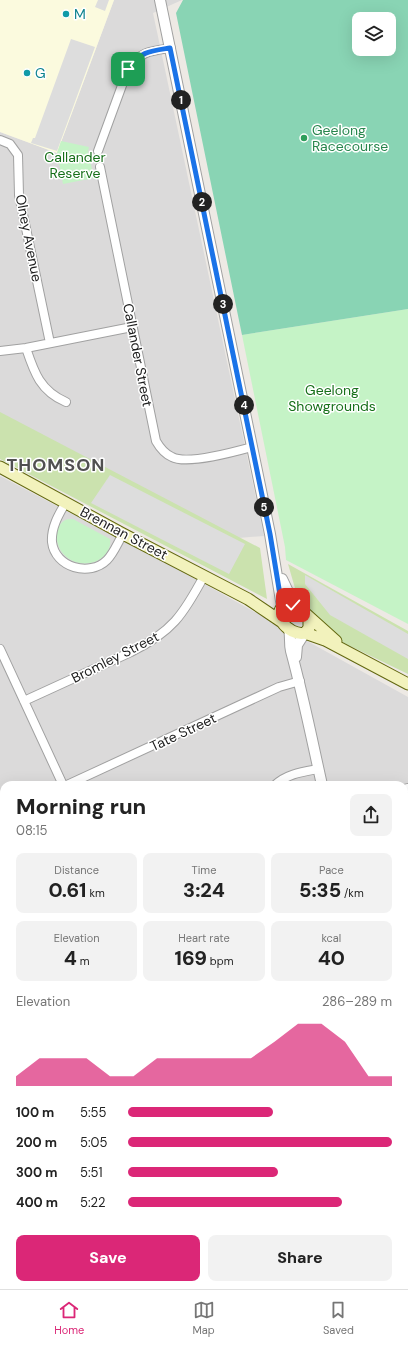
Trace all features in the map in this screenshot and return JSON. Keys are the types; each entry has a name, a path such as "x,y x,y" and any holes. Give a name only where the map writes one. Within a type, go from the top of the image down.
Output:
{"main road":[{"name":"Brennan Street","path":"0,467 123,534 248,599 285,626"},
{"name":"Brennan Street","path":"248,599 282,607"},
{"path":"358,657 334,640 303,611 290,605 282,607 280,615 285,626 296,633 325,640 408,684"},
{"path":"303,611 309,618 310,622 308,630 304,634"}],"street":[{"path":"160,0 252,447 276,567 282,607"},
{"path":"98,151 105,127 128,69 136,59 144,53 170,48"},
{"name":"Olney Avenue","path":"0,140 10,144 18,155 19,195 50,343"},
{"name":"Callander Street","path":"100,167 156,441 163,451 172,458 186,461 252,447"},
{"path":"0,351 26,348 132,327"},
{"path":"26,348 39,381 53,395 66,402"},
{"path":"66,502 55,523 52,543 61,559 72,567 87,569 101,565 111,555 123,534"},
{"path":"276,567 291,598 303,611"},
{"name":"Bromley Street","path":"24,701 131,652 161,635 182,614 191,602 204,576"},
{"path":"285,626 291,636 290,648 300,682 321,781"},
{"path":"296,666 297,645 304,634"},
{"path":"0,649 61,781"},
{"name":"Tate Street","path":"76,781 279,687 300,682"},
{"path":"280,781 293,774 318,769"}],"shaded area":[{"path":"0,0 114,0 57,153 0,132"},
{"path":"98,0 109,0 105,11 95,7"},
{"path":"114,0 182,0 153,13 264,536 238,538 0,417 0,132 57,153"},
{"path":"71,39 95,47 57,151 31,143 33,138 35,138"},
{"path":"110,475 245,544 229,574 91,503"},
{"path":"0,476 190,576 408,697 408,781 0,781"},
{"path":"305,575 408,634 408,659 330,615 305,584"}],"green space":[{"name":"Geelong Racecourse","path":"183,0 408,0 408,309 242,335 176,13"},
{"name":"Callander Reserve","path":"61,141 89,147 88,151 94,178 63,184 57,153"},
{"name":"Geelong Showgrounds","path":"408,309 408,624 286,560 285,547 242,335"},
{"path":"0,412 260,548 267,599 0,459"},
{"path":"68,519 73,519 110,539 109,548 104,556 93,562 81,563 75,562 65,556 57,542 57,532 60,524"},
{"path":"288,564 408,631 408,674 344,643 299,602"}],"place":[{"name":"M","path":"66,14"},
{"name":"G","path":"27,73"},
{"name":"Geelong Racecourse","path":"304,138"}],"district":[{"name":"THOMSON","path":"56,465"}],"route":[{"path":"128,69 136,59 144,53 170,48 270,534 282,607 286,605 293,605"}]}
